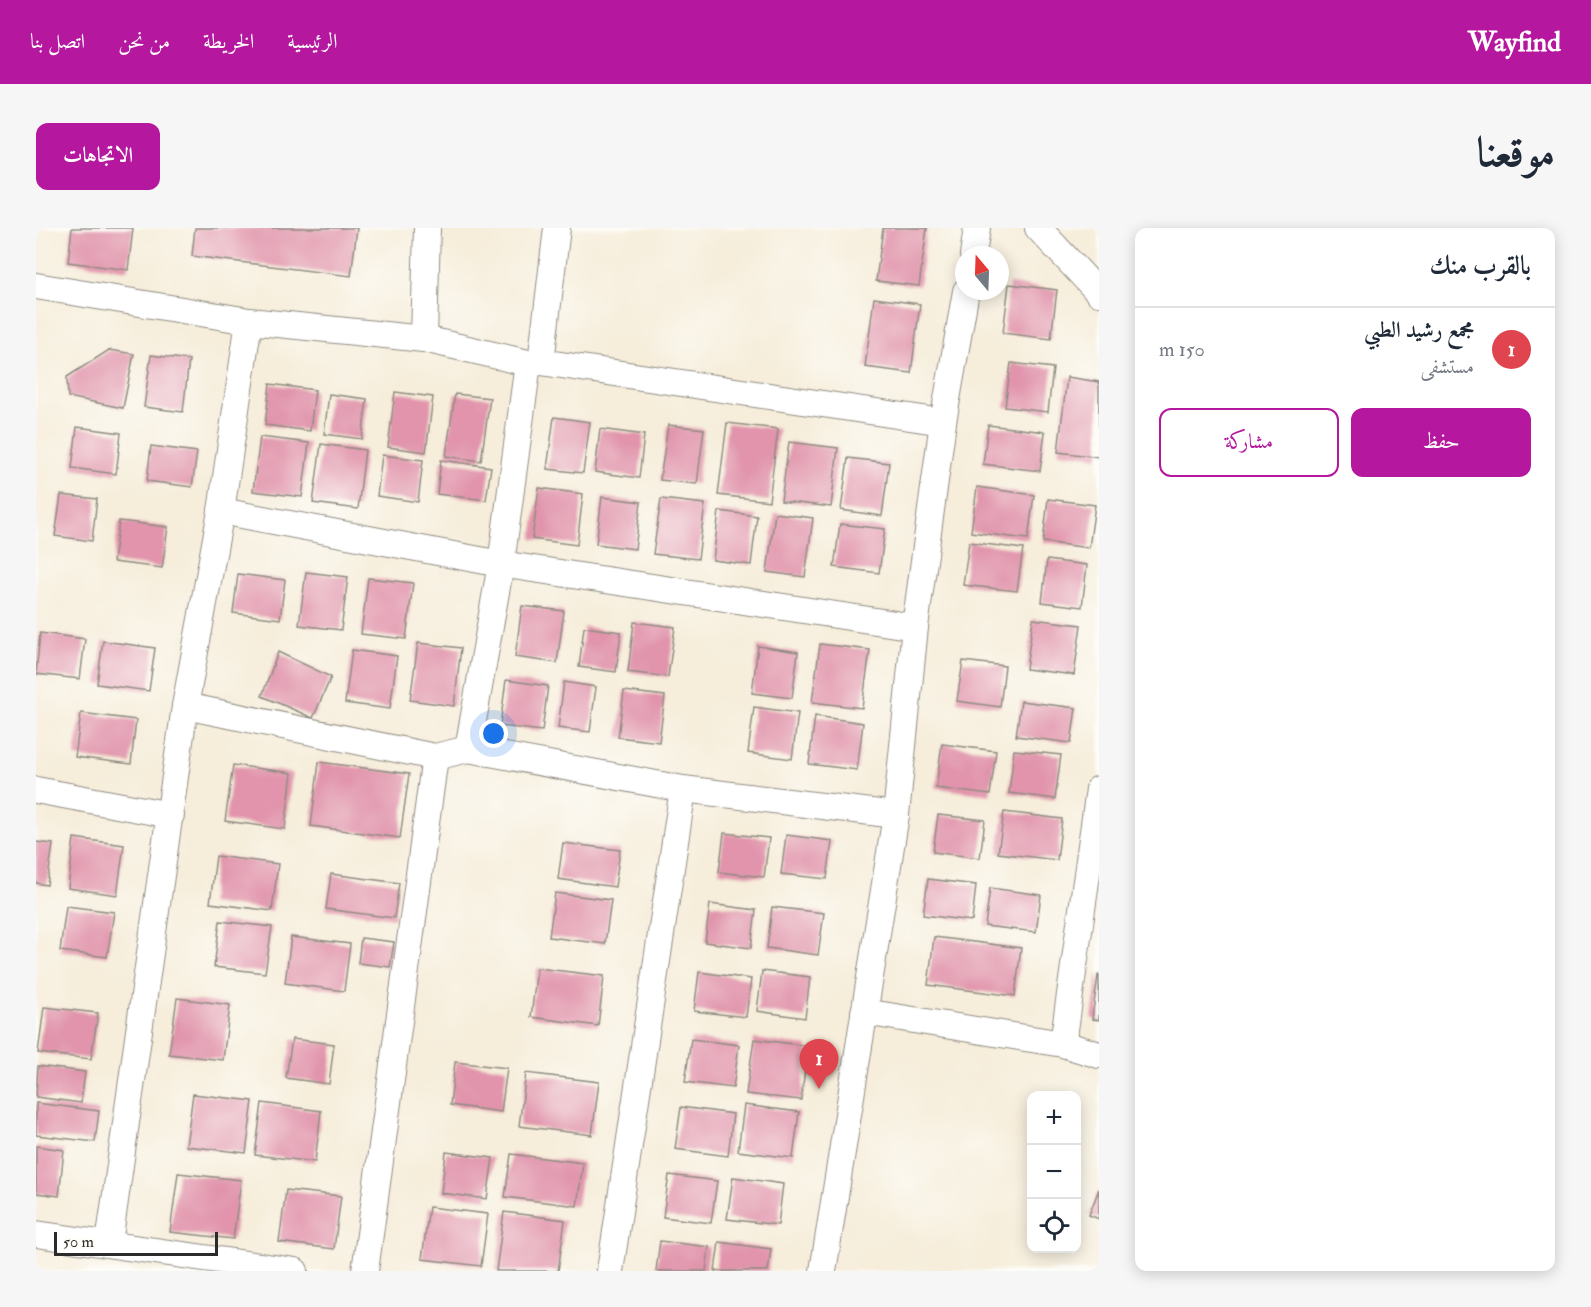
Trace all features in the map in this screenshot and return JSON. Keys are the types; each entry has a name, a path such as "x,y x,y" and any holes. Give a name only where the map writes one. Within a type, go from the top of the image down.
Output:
{"street":[{"path":"424,339 427,228"},
{"path":"468,748 557,228"},
{"path":"975,246 978,228"},
{"path":"1038,228 1099,294"},
{"path":"36,291 36,286 249,321 424,339 534,362 943,422"},
{"path":"823,1271 896,815 915,627 943,422 964,300"},
{"path":"109,1243 185,706 221,511 249,321"},
{"path":"221,511 501,564 915,627"},
{"path":"185,706 435,757 468,748 683,789 896,815"},
{"path":"365,1271 435,757"},
{"path":"610,1271 683,789"},
{"path":"1062,1044 1099,789"},
{"path":"36,790 171,814"},
{"path":"864,1012 1062,1044 1099,1055"},
{"path":"36,1234 296,1271"}],"building":[{"path":"72,228 133,228 128,270 68,262"},
{"path":"195,228 357,228 351,276 192,256"},
{"path":"883,228 927,228 919,286 876,281"},
{"path":"1009,284 1057,290 1051,339 1003,333 1007,300 1009,300"},
{"path":"874,298 920,304 911,373 865,367"},
{"path":"109,350 134,354 123,408 68,397 67,377"},
{"path":"151,355 189,360 183,412 144,407"},
{"path":"1011,363 1053,368 1048,412 1005,407"},
{"path":"1067,377 1099,382 1099,457 1058,452"},
{"path":"270,384 315,390 310,431 265,425"},
{"path":"395,392 433,397 426,452 388,447"},
{"path":"329,394 367,399 362,439 324,434"},
{"path":"455,394 490,398 481,461 446,456"},
{"path":"554,417 590,422 583,473 547,469"},
{"path":"727,423 778,429 769,501 718,495"},
{"path":"668,425 704,429 697,484 660,480"},
{"path":"988,425 1045,432 1040,471 983,464"},
{"path":"77,427 121,433 116,474 72,468"},
{"path":"600,429 644,435 639,478 595,472"},
{"path":"260,437 309,443 302,497 253,491"},
{"path":"789,442 838,448 831,507 781,501"},
{"path":"321,444 365,450 358,509 313,503"},
{"path":"151,446 197,452 192,487 147,481"},
{"path":"382,455 423,460 418,502 377,496"},
{"path":"848,458 889,463 882,516 841,510"},
{"path":"441,460 491,467 486,500 437,494"},
{"path":"977,487 1034,495 1028,539 971,532"},
{"path":"539,488 583,494 577,545 532,539"},
{"path":"61,495 97,499 92,541 55,536"},
{"path":"602,497 641,502 635,549 596,544"},
{"path":"661,499 705,504 698,559 653,554"},
{"path":"1048,499 1095,505 1089,548 1043,542"},
{"path":"719,511 757,516 751,565 713,560"},
{"path":"775,513 813,518 805,577 767,572"},
{"path":"119,521 168,527 162,568 113,562"},
{"path":"840,524 885,529 879,573 834,567"},
{"path":"969,542 1023,549 1017,591 963,585"},
{"path":"1047,560 1087,565 1082,607 1042,602"},
{"path":"306,572 348,577 341,630 299,625"},
{"path":"238,574 285,580 280,619 233,613"},
{"path":"368,578 413,583 406,639 361,634"},
{"path":"522,606 564,611 557,663 515,657"},
{"path":"1033,619 1081,625 1074,675 1026,669"},
{"path":"634,622 675,627 668,677 628,672"},
{"path":"584,627 621,632 616,672 579,667"},
{"path":"40,633 85,639 80,679 36,674"},
{"path":"103,641 155,648 149,691 97,684"},
{"path":"418,643 461,648 454,706 410,700"},
{"path":"820,644 870,650 862,708 812,702"},
{"path":"758,646 798,652 792,698 752,693"},
{"path":"352,650 397,656 390,709 345,703"},
{"path":"278,652 331,677 313,718 262,696"},
{"path":"963,661 1005,666 1000,707 957,701"},
{"path":"506,680 548,686 542,731 500,726"},
{"path":"564,682 596,687 590,732 558,728"},
{"path":"624,691 665,696 659,742 618,737"},
{"path":"1021,701 1076,708 1071,743 1016,736"},
{"path":"754,707 798,713 792,759 748,753"},
{"path":"81,713 136,720 131,764 75,757"},
{"path":"815,716 863,723 857,770 809,764"},
{"path":"942,744 996,751 990,795 936,788"},
{"path":"1014,750 1061,755 1055,799 1009,793"},
{"path":"319,762 409,774 400,838 311,826"},
{"path":"233,765 292,773 285,829 225,821"},
{"path":"1004,812 1062,819 1057,860 998,853"},
{"path":"938,815 985,820 980,858 933,852"},
{"path":"724,833 769,838 764,877 719,872"},
{"path":"786,835 832,841 827,879 781,874"},
{"path":"74,838 124,845 117,895 68,888"},
{"path":"36,842 53,844 47,885 36,883"},
{"path":"563,843 620,850 615,887 558,879"},
{"path":"216,856 278,864 272,911 210,903"},
{"path":"331,874 399,883 394,918 326,909"},
{"path":"928,879 976,885 972,921 923,915"},
{"path":"990,888 1041,895 1036,932 985,926"},
{"path":"555,893 611,900 605,944 549,937"},
{"path":"710,904 756,910 751,948 705,942"},
{"path":"66,906 114,912 107,957 60,951"},
{"path":"772,907 824,913 818,955 767,948"},
{"path":"220,921 272,927 265,973 214,967"},
{"path":"291,937 350,944 344,991 285,983"},
{"path":"934,937 1021,948 1015,996 928,985"},
{"path":"361,938 394,942 390,967 358,963"},
{"path":"537,968 604,976 598,1026 531,1017"},
{"path":"762,971 810,977 805,1018 757,1011"},
{"path":"699,972 751,979 746,1017 694,1011"},
{"path":"1099,975 1099,1020 1092,1019"},
{"path":"177,998 230,1005 223,1060 169,1054"},
{"path":"44,1007 98,1013 91,1059 38,1053"},
{"path":"292,1039 334,1044 329,1084 286,1078"},
{"path":"691,1039 739,1045 733,1088 685,1082"},
{"path":"754,1039 808,1046 801,1100 746,1094"},
{"path":"455,1062 507,1068 501,1112 450,1105"},
{"path":"38,1066 85,1072 81,1103 36,1097"},
{"path":"526,1073 599,1082 592,1135 519,1126"},
{"path":"193,1094 253,1101 246,1153 186,1146"},
{"path":"36,1103 99,1111 95,1142 36,1135"},
{"path":"262,1103 321,1111 315,1162 255,1155"},
{"path":"744,1105 799,1112 793,1158 738,1151"},
{"path":"681,1107 733,1114 728,1156 675,1149"},
{"path":"36,1146 64,1150 59,1196 36,1193"},
{"path":"446,1152 493,1158 487,1199 441,1193"},
{"path":"511,1154 583,1163 577,1206 505,1197"},
{"path":"178,1173 241,1180 233,1239 170,1232"},
{"path":"669,1175 717,1181 711,1223 663,1217"},
{"path":"733,1177 783,1184 778,1225 727,1219"},
{"path":"1099,1189 1099,1219 1089,1215"},
{"path":"286,1190 341,1196 334,1249 279,1242"},
{"path":"429,1207 488,1214 481,1266 422,1259"},
{"path":"504,1212 565,1220 558,1271 496,1271"},
{"path":"660,1241 709,1247 706,1271 656,1271"},
{"path":"719,1242 771,1249 768,1271 715,1271"}],"place":[{"name":"مجمع رشيد الطبي","path":"819,1089"}]}
